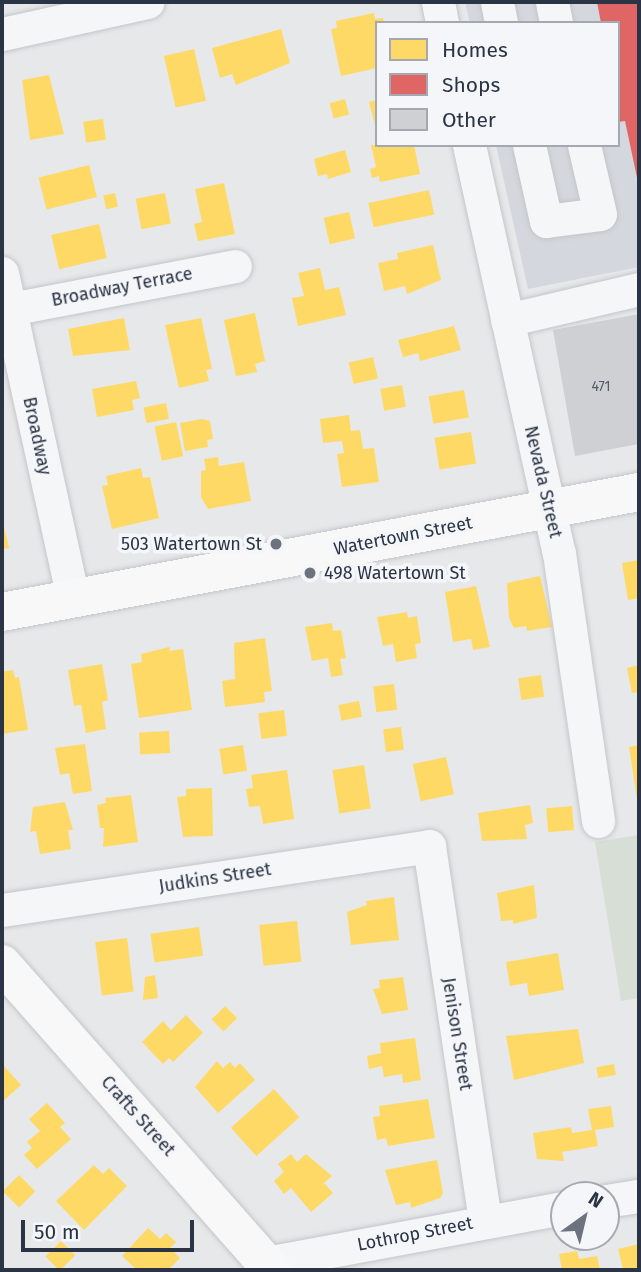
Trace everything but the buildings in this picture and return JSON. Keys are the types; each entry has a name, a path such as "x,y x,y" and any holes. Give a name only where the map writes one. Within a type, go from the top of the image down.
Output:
{"main road":[{"name":"Watertown Street","path":"2,612 639,492"},
{"name":"Crafts Street","path":"2,964 269,1267"}],"street":[{"path":"2,34 148,2"},
{"path":"438,2 442,21"},
{"path":"496,2 501,21"},
{"path":"552,2 556,21"},
{"name":"Nevada Street","path":"469,147 549,509 598,821"},
{"path":"529,147 546,221 600,215 584,147"},
{"name":"Broadway Terrace","path":"10,309 234,266"},
{"name":"Broadway","path":"2,273 73,598"},
{"path":"508,320 639,289"},
{"name":"Judkins Street","path":"2,910 429,846"},
{"name":"Jenison Street","path":"429,846 485,1221"},
{"path":"620,1199 639,1196"},
{"name":"Lothrop Street","path":"269,1267 485,1221 550,1210"}],"shaded area":[{"path":"465,2 639,2 639,267 528,289 496,147 620,147 620,21 470,21"},
{"path":"639,835 639,998 621,1001 595,842"}],"place":[{"name":"503 Watertown St","path":"276,544"},
{"name":"498 Watertown St","path":"310,573"}]}
